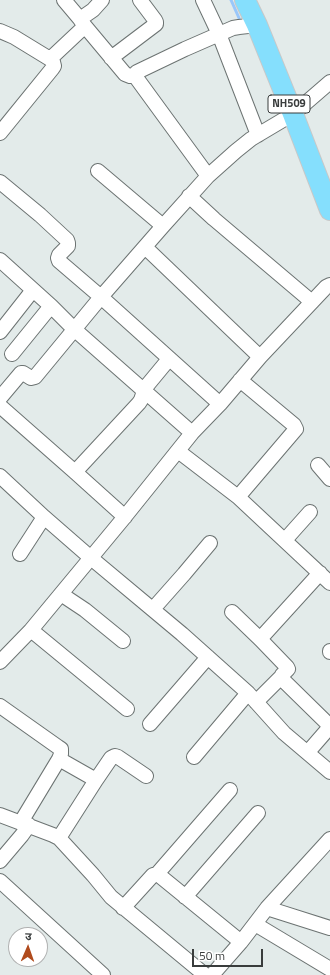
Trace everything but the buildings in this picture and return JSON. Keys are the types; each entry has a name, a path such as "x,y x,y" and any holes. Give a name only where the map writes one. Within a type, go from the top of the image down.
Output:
{"highway":[{"name":"NH509","path":"245,0 257,25 329,205"}],"street":[{"path":"64,0 125,74 135,76"},
{"path":"50,59 78,33 82,22 102,0"},
{"path":"111,58 156,24 155,20 140,0"},
{"path":"203,0 219,34 258,135"},
{"path":"135,76 137,72 184,49 233,28 257,25"},
{"path":"0,31 14,36 50,59 54,66 0,133"},
{"path":"135,76 208,176"},
{"path":"0,398 21,373 31,378 35,377 101,297 208,176 236,150 293,114 330,82"},
{"path":"98,171 163,226"},
{"path":"0,182 40,215 67,240 68,246 59,255 59,261 220,404"},
{"path":"189,196 312,302"},
{"path":"145,247 260,357"},
{"path":"0,260 74,329 192,433"},
{"path":"0,662 31,630 125,517 192,433 220,404 260,357 326,287 330,285"},
{"path":"0,332 33,290"},
{"path":"12,354 51,306"},
{"path":"75,472 139,403 144,391 168,359"},
{"path":"238,496 296,429 294,425 240,380"},
{"path":"0,406 125,517"},
{"path":"178,451 238,496 325,578 260,639"},
{"path":"318,465 330,479"},
{"path":"0,476 91,558 208,657 252,698 284,733 330,772"},
{"path":"285,540 310,512"},
{"path":"20,554 44,517"},
{"path":"153,609 210,543"},
{"path":"61,594 85,610 124,641"},
{"path":"194,757 252,698 281,677 288,668 232,612"},
{"path":"31,630 127,710"},
{"path":"150,724 208,657"},
{"path":"281,677 328,725 328,729 308,752"},
{"path":"0,706 58,746 61,750 59,759 25,824 22,835 0,861"},
{"path":"59,838 111,758 115,756 118,757 146,776"},
{"path":"59,759 96,780"},
{"path":"123,908 153,875 156,874 230,790"},
{"path":"185,897 258,813"},
{"path":"0,814 59,838 111,897 205,975"},
{"path":"212,975 241,942 267,908 330,839"},
{"path":"156,874 241,942"},
{"path":"0,881 104,975"},
{"path":"267,908 330,928"},
{"path":"255,924 330,970"}],"waterway":[{"path":"231,0 239,18"}]}
